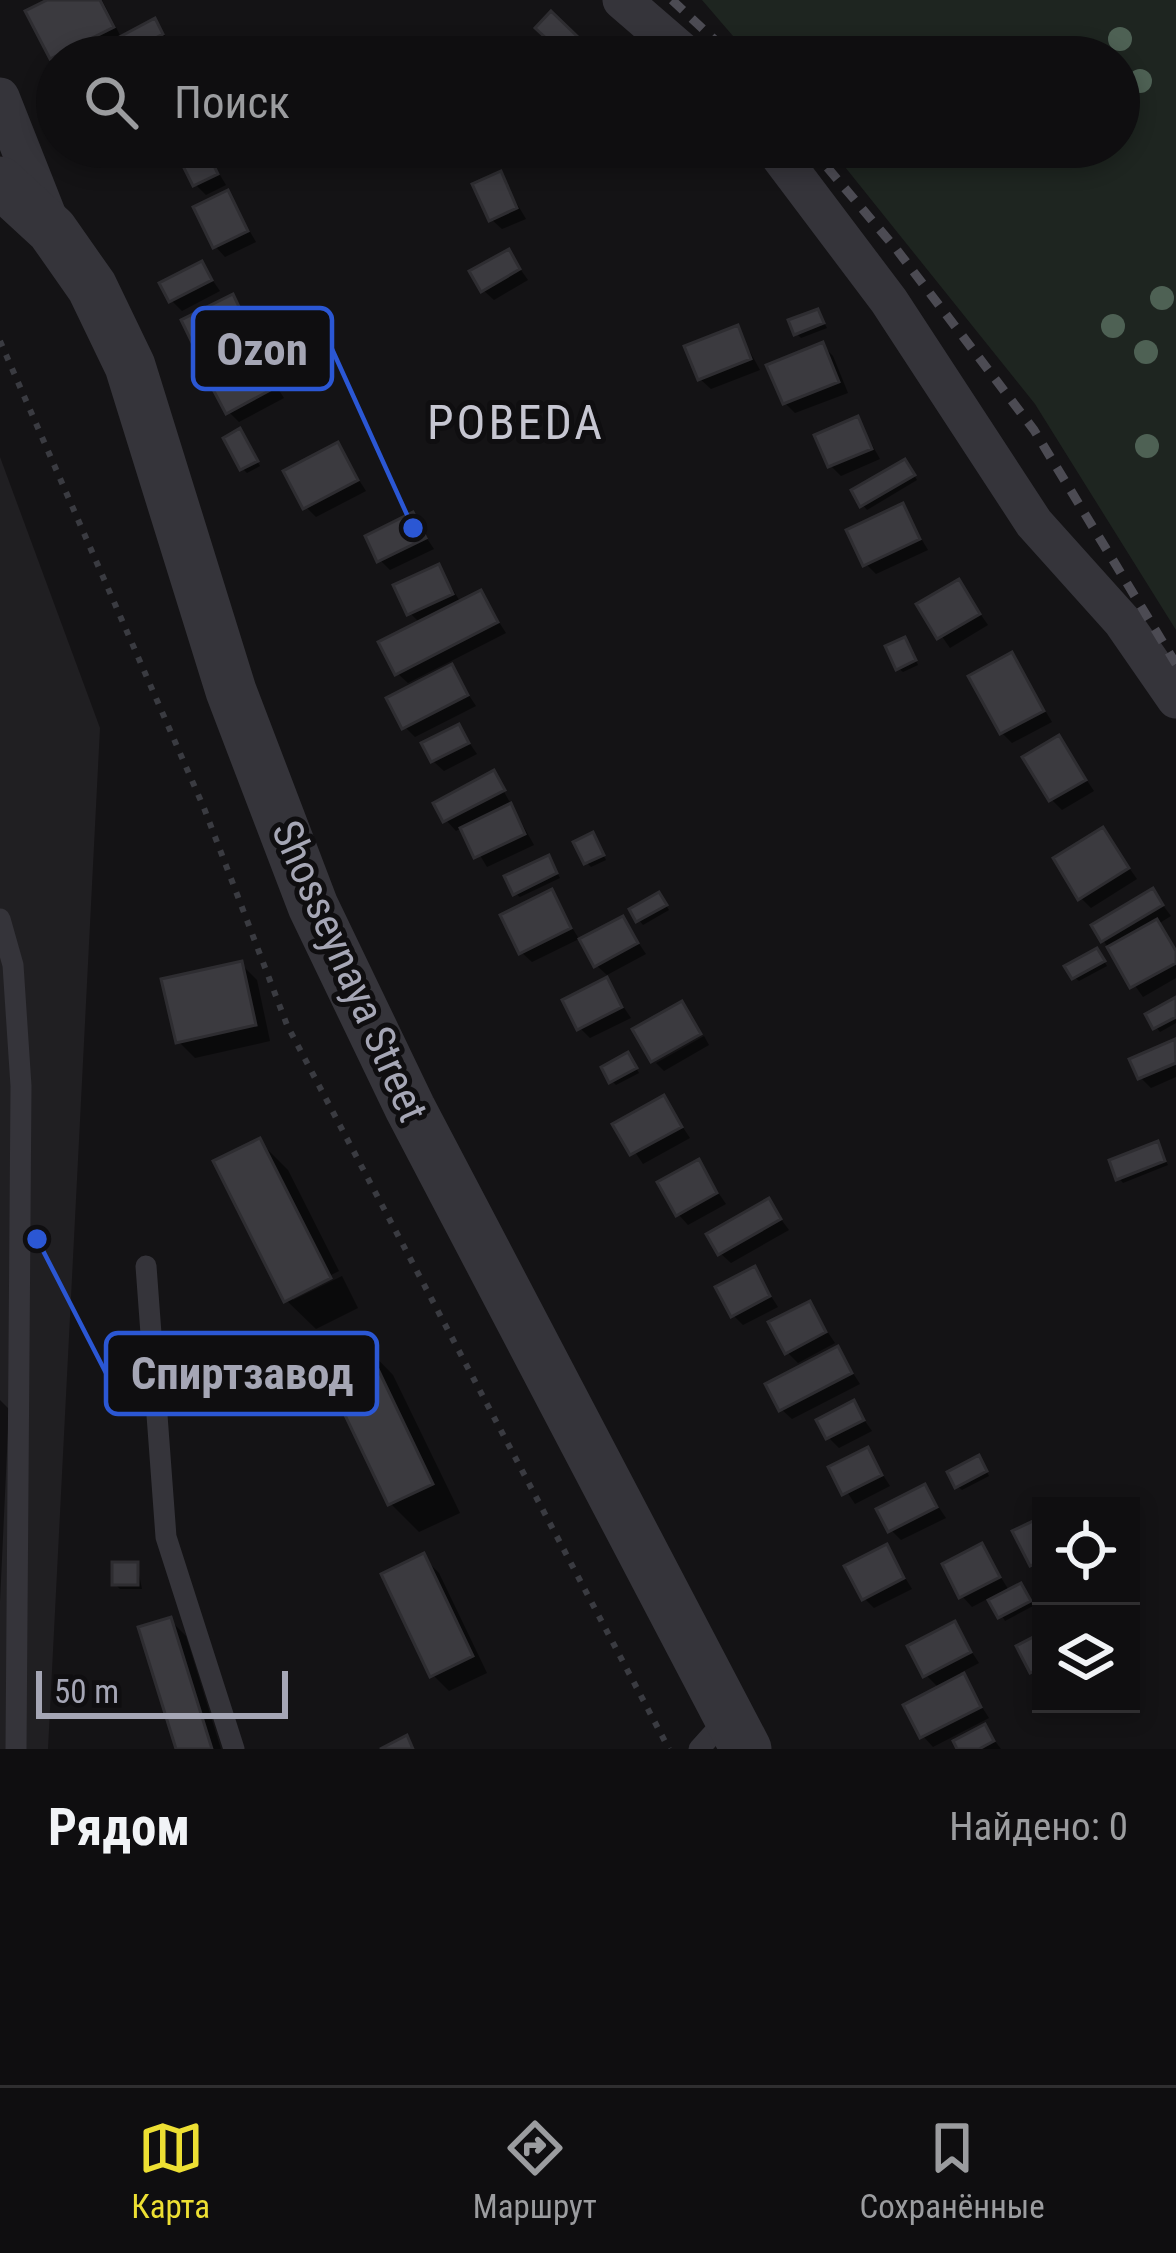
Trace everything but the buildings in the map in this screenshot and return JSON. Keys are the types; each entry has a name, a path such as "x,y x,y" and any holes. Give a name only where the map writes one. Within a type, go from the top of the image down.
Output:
{"street":[{"path":"622,0 664,36"},
{"path":"0,97 52,230"},
{"path":"789,168 901,319 1034,524 1122,620 1176,699"},
{"name":"Shosseynaya Street","path":"0,182 52,230 92,287 130,367 231,691 313,906 725,1738"}],"lane":[{"path":"0,919 13,965 21,1086 11,1739"},
{"path":"146,1267 166,1537 234,1749"}],"path":[{"path":"0,341 204,808 287,1025 669,1749"}],"shaded area":[{"path":"702,0 1176,0 1176,630 1035,404 846,168 1140,168 1140,36 733,36"},
{"path":"0,457 100,728 48,1749 0,1749"}],"railway":[{"path":"672,0 711,36"},
{"path":"828,168 897,250 1034,430 1176,664"}],"place":[{"name":"Ozon","path":"413,528"},
{"name":"Спиртзавод","path":"37,1239"}],"district":[{"name":"POBEDA","path":"516,422"}]}
